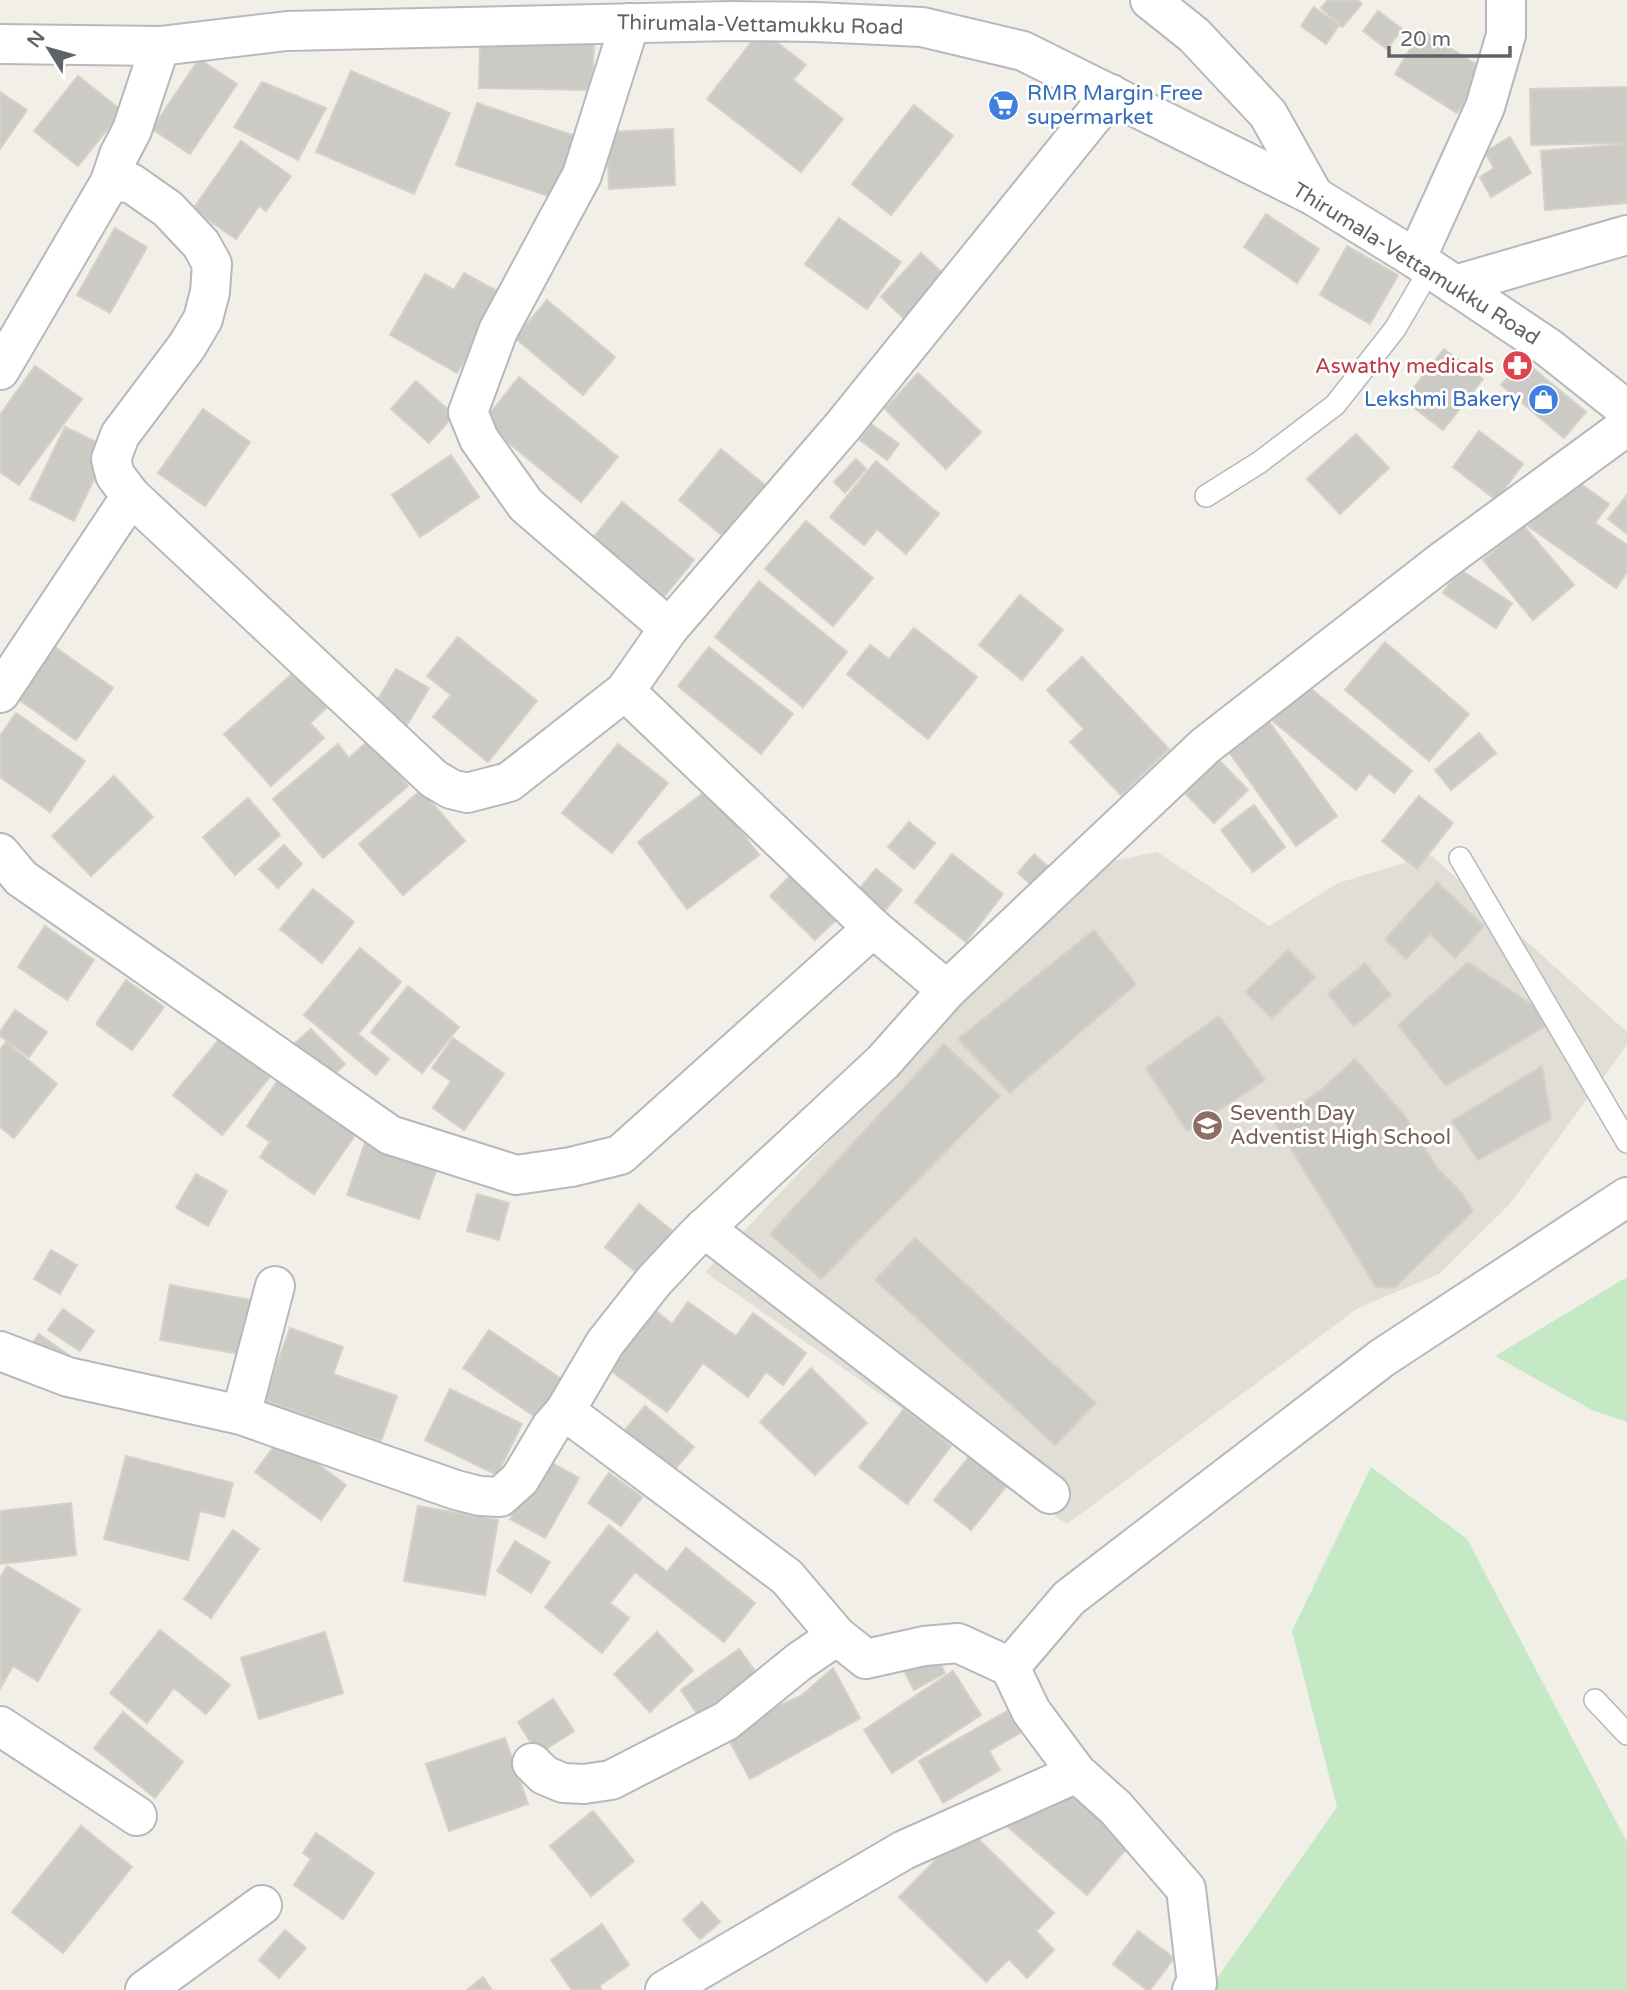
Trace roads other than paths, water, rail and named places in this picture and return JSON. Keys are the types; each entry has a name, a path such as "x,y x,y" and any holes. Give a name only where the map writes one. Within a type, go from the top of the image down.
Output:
{"street":[{"path":"1150,0 1194,35 1268,114 1314,196"},
{"path":"1506,0 1506,34 1433,271 1627,235"},
{"name":"Thirumala-Vettamukku Road","path":"0,44 160,46 287,31 732,21 922,27 1023,51 1314,196 1549,348 1627,410"},
{"path":"630,23 582,175 498,331 468,412 479,439 526,506 669,628"},
{"path":"0,370 110,182 119,155 132,130 160,46"},
{"path":"110,182 131,183 168,209 201,244 212,264 210,292 203,319 187,346 120,435 111,459 115,475 131,496 434,779 450,789 467,793 509,782 625,691 669,628 843,426 1111,94"},
{"path":"0,1351 68,1377 242,1415 456,1490 480,1496 500,1497 520,1479 551,1427 565,1411 605,1343 654,1281 704,1228 883,1062 947,990 1205,746 1440,563 1627,426"},
{"path":"0,693 131,496"},
{"path":"625,691 873,928 947,990"},
{"path":"0,853 21,878 390,1135 516,1175 571,1167 620,1155 873,928"},
{"path":"1010,1667 1069,1598 1360,1375 1627,1197"},
{"path":"704,1228 1049,1494"},
{"path":"242,1415 275,1286"},
{"path":"565,1411 787,1577 837,1636 866,1659 924,1646 958,1643 1010,1667 1031,1711 1077,1773 1116,1808 1186,1889 1197,1983 1192,1990"},
{"path":"532,1763 544,1775 563,1783 584,1784 611,1780 726,1721 800,1661 837,1636"},
{"path":"0,1726 136,1816"},
{"path":"665,1990 904,1850 1077,1773"},
{"path":"145,1990 262,1905"}],"lane":[{"path":"1206,496 1260,462 1335,405 1395,329 1433,271"},
{"path":"1460,858 1627,1142"},
{"path":"1595,1700 1627,1734"}],"place":[{"name":"RMR Margin Free supermarket","path":"1004,105"},
{"name":"Aswathy medicals","path":"1517,366"},
{"name":"Lekshmi Bakery","path":"1544,399"},
{"name":"Seventh Day Adventist High School","path":"1207,1125"}]}
